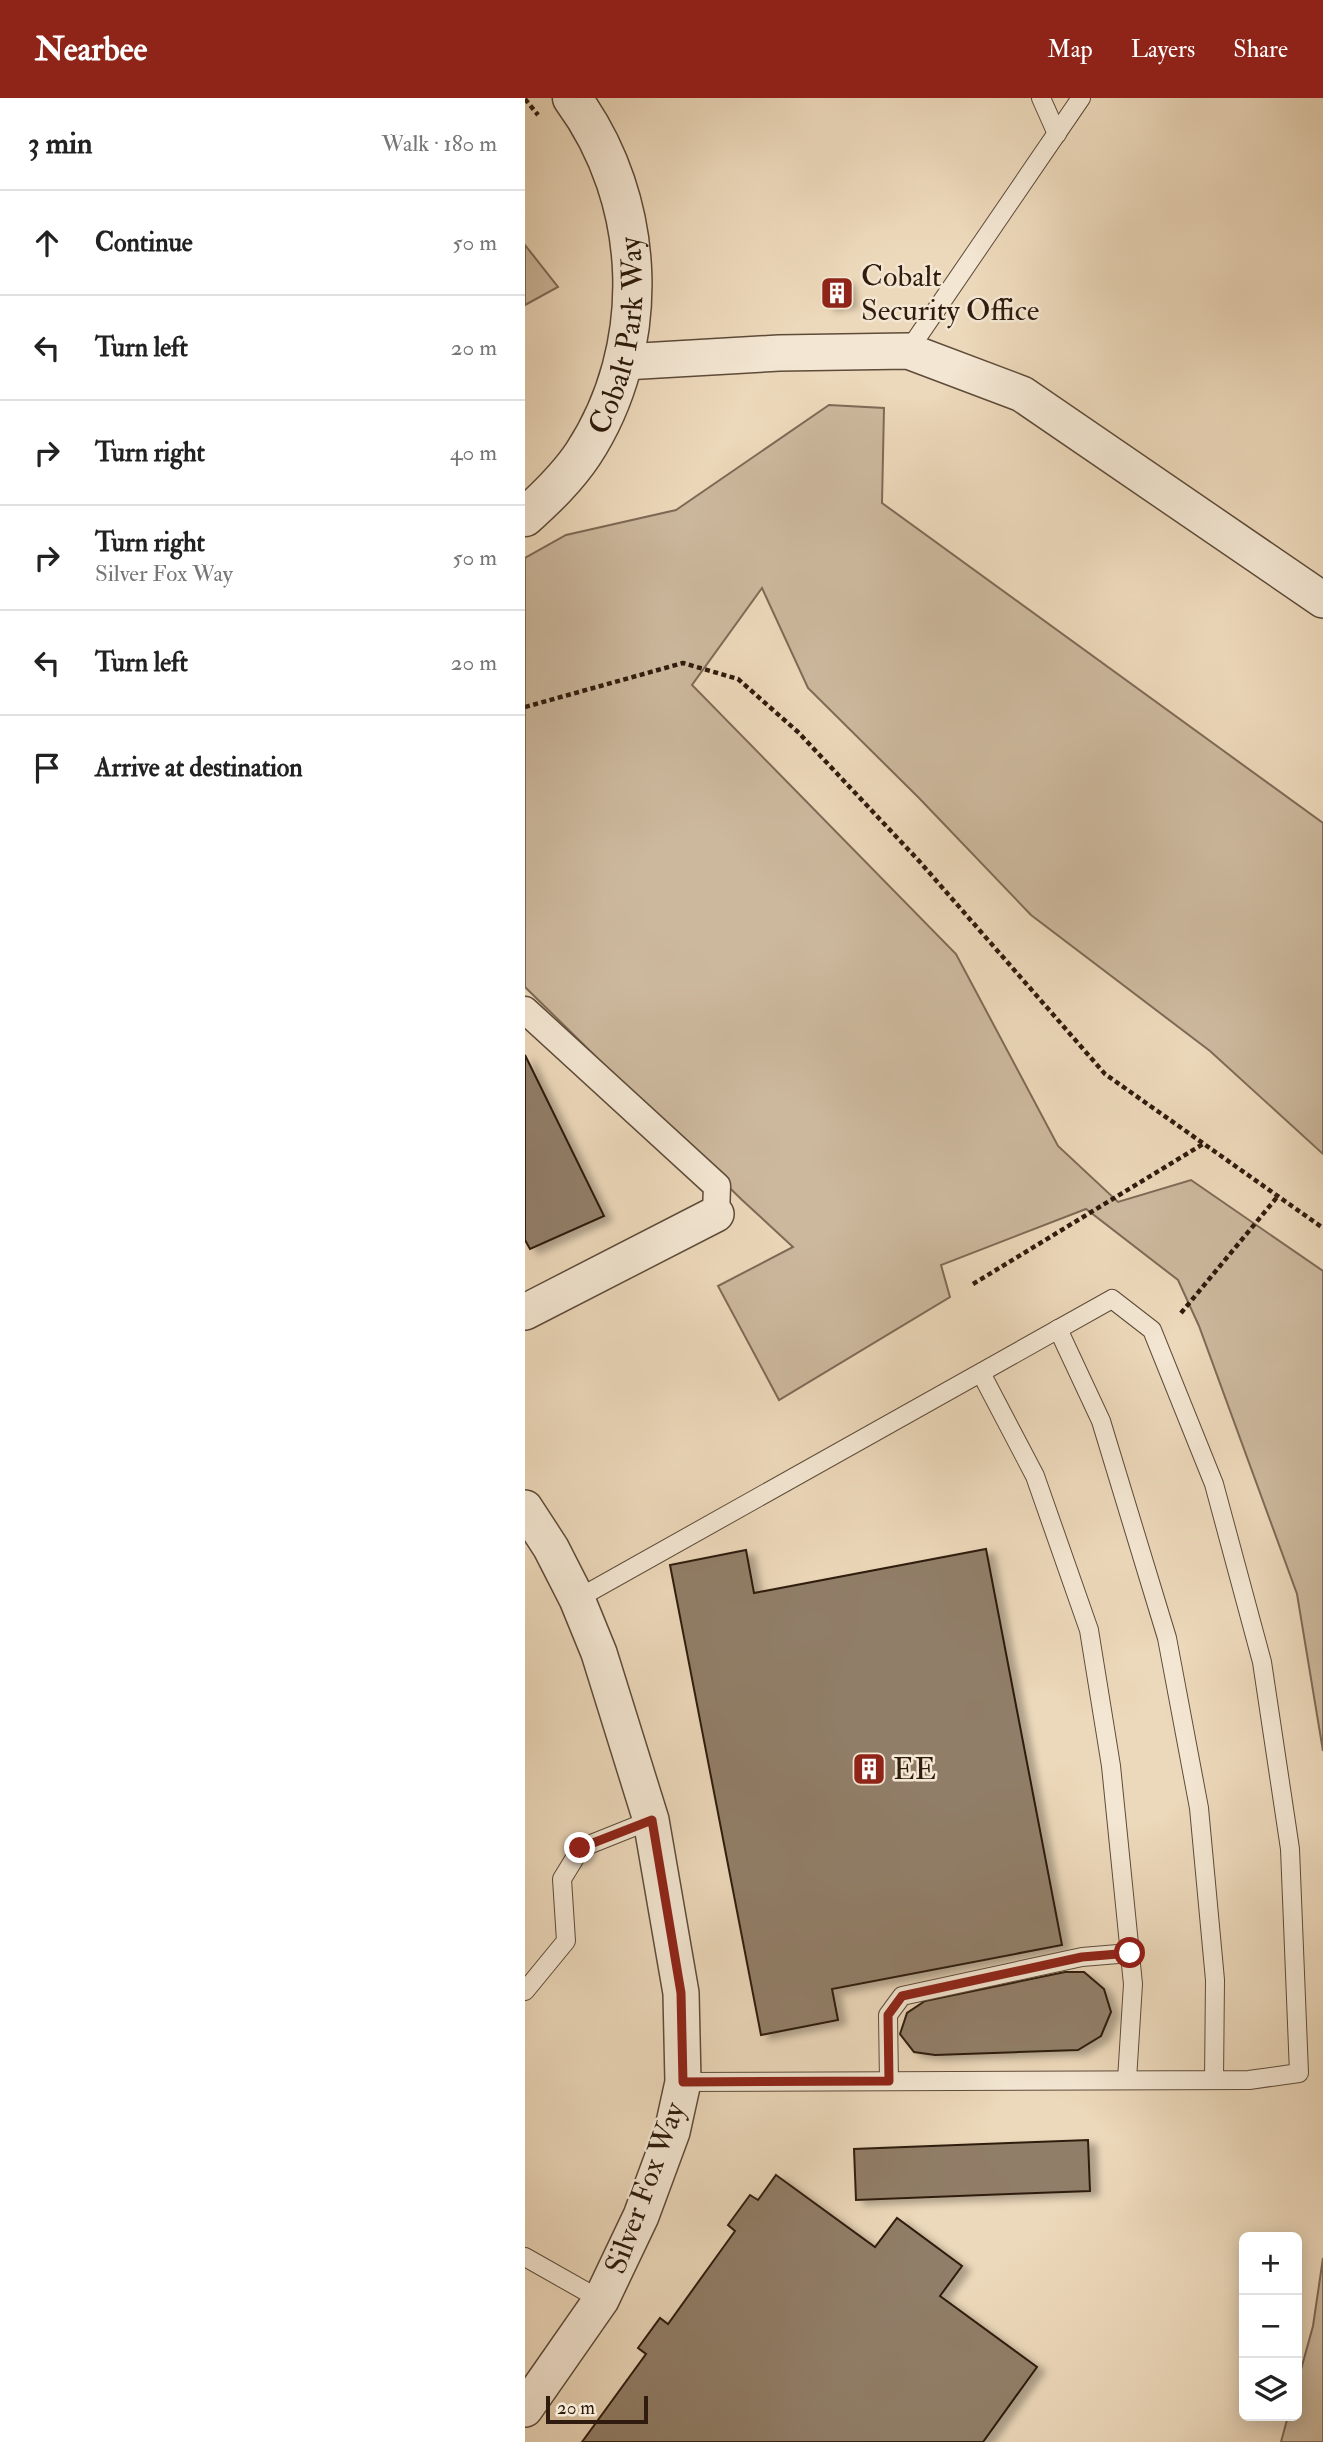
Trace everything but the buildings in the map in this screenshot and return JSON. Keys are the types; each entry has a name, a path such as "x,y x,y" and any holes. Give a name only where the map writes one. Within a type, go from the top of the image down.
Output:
{"street":[{"name":"Cobalt Park Way","path":"525,517 561,482 600,425 615,392 632,319 634,278 628,231 618,188 602,147 557,109"},
{"path":"624,362 779,353 908,351 1022,394 1323,600"},
{"path":"525,1010 717,1186 716,1214 525,1312"},
{"name":"Silver Fox Way","path":"525,1508 551,1548 577,1599 599,1653 652,1820 681,1993 683,2082 672,2132 641,2216 601,2300 525,2409"}],"lane":[{"path":"1041,98 1057,134"},
{"path":"908,351 1081,98"},
{"path":"577,1599 1112,1299 1152,1331 1214,1484 1262,1662 1290,1849 1299,2073 1249,2080 683,2082"},
{"path":"1058,1329 1101,1421 1167,1637 1199,1808 1215,1980 1214,2080"},
{"path":"981,1373 1035,1476 1089,1630 1111,1766 1133,1984 1127,2080"},
{"path":"525,1991 566,1941 562,1879 580,1848 652,1820"},
{"path":"889,2081 888,2015 902,1996 1082,1957 1130,1953"},
{"path":"525,2257 601,2300"}],"path":[{"path":"525,99 557,109"},
{"path":"525,707 683,663 738,678 798,732 920,862 1105,1074 1323,1228"},
{"path":"973,1284 1203,1144"},
{"path":"1181,1313 1278,1196"}],"shaded area":[{"path":"525,245 558,287 525,305"},
{"path":"829,405 884,408 882,503 1323,823 1323,1154 1210,1051 1031,915 808,688 762,588 692,685 956,954 1058,1146 1118,1202 1191,1180 1323,1271 1323,1751 1297,1594 1199,1326 1178,1280 1086,1209 941,1265 950,1297 779,1400 718,1286 793,1247 525,987 525,558 566,535 676,510"},
{"path":"1323,2258 1323,2442 1281,2442 1287,2421 1302,2421 1302,2366 1313,2326"}],"place":[{"name":"Cobalt Security Office","path":"837,293"},
{"name":"EE","path":"869,1769"}],"route":[{"path":"580,1848 652,1820 681,1993 683,2082 889,2081 888,2015 902,1996 1082,1957 1130,1953"}]}
